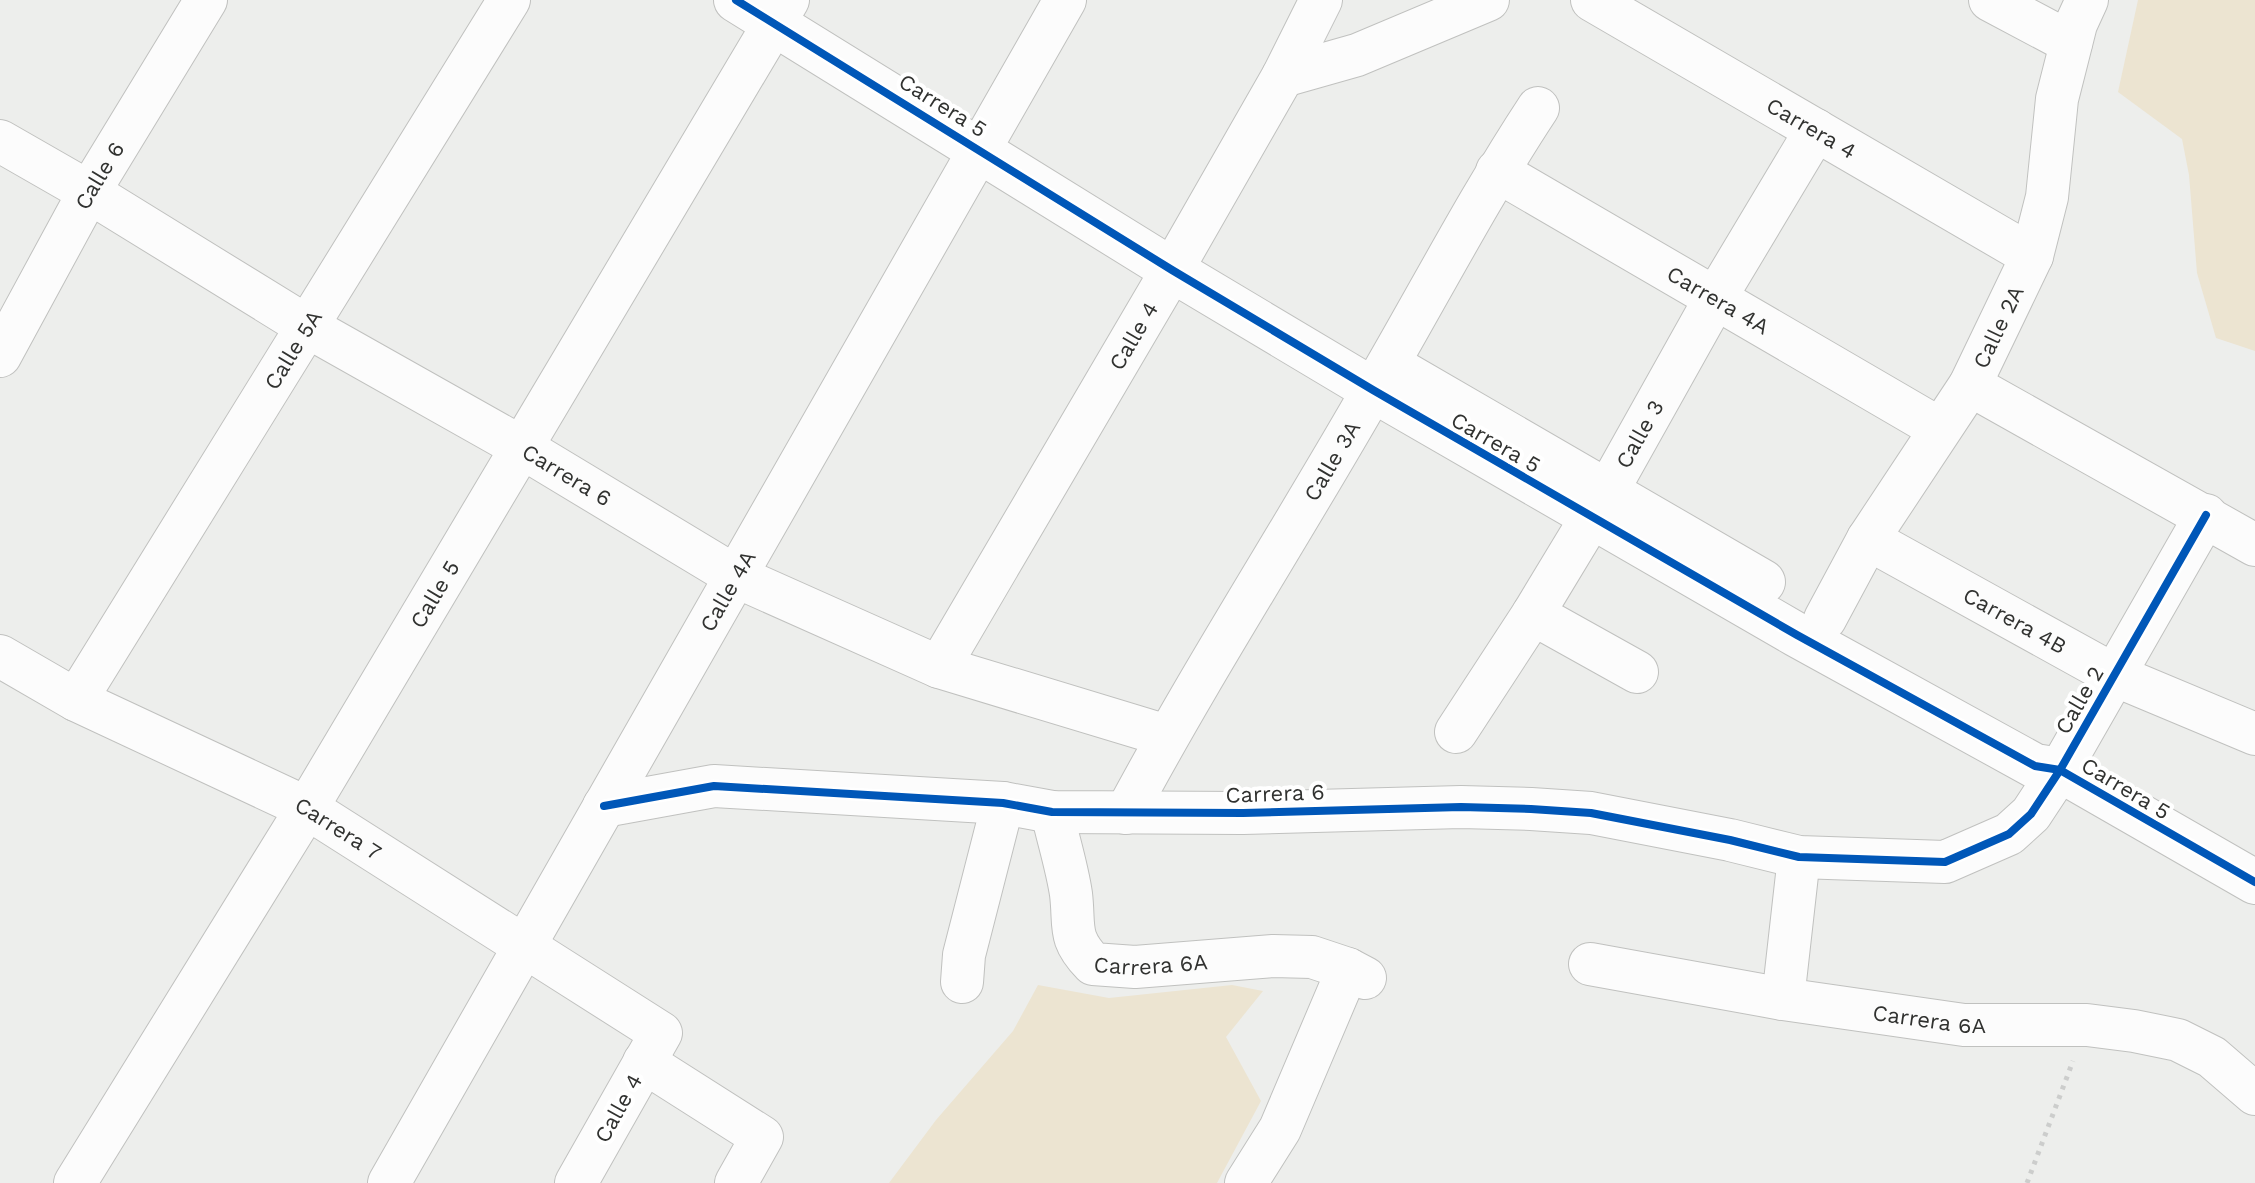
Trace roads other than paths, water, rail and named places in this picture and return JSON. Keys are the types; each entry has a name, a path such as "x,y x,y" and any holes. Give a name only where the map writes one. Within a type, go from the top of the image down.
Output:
{"street":[{"name":"Calle 6","path":"0,356 89,192 206,0"},
{"name":"Calle 5A","path":"76,700 509,0"},
{"name":"Carrera 5","path":"736,0 784,6 986,138 1380,377 1599,504 2035,766 2060,770 2255,882"},
{"name":"Calle 4A","path":"389,1183 1065,0"},
{"name":"Calle 4","path":"939,667 1283,76 1321,0"},
{"path":"1283,76 1357,55 1488,0"},
{"name":"Carrera 4","path":"1592,0 2032,256"},
{"path":"1990,0 2071,43"},
{"name":"Calle 2A","path":"1825,619 1868,539 1970,385 2032,256 2047,197 2057,99 2071,43 2087,0"},
{"name":"Calle 5","path":"75,1183 307,808 784,6"},
{"name":"Calle 3A","path":"1126,813 1167,736 1380,377 1497,171 1538,108"},
{"name":"Calle 3","path":"1456,732 1533,614 1599,504 1716,297 1816,130"},
{"name":"Carrera 6","path":"0,141 308,327 521,447 735,576 939,667 1167,736"},
{"name":"Carrera 4A","path":"1497,171 1940,429"},
{"path":"1970,385 2255,545"},
{"name":"Carrera 5","path":"1599,504 1825,619 2052,752 2060,770"},
{"name":"Calle 2","path":"1945,862 2009,834 2031,814 2060,770 2206,515"},
{"name":"Carrera 4B","path":"1868,539 2114,675 2255,734"},
{"path":"1533,614 1637,672"},
{"name":"Carrera 7","path":"0,656 76,700 307,808 525,947 762,1137 736,1183"},
{"name":"Carrera 6","path":"604,806 714,786 1003,803 1052,812 1243,813 1446,807 1531,809 1591,813 1799,857 1945,862"},
{"path":"962,982 964,955 1003,803"},
{"name":"Carrera 6A","path":"1052,812 1071,894 1072,927 1079,949 1093,964 1135,967 1273,956 1312,957 1356,973 1280,1129 1246,1183"},
{"path":"1783,999 1799,857"},
{"name":"Carrera 6A","path":"1590,964 1783,999 1964,1025 2087,1025 2178,1040 2212,1057 2255,1094"},
{"name":"Calle 4","path":"576,1183 652,1048"}]}
